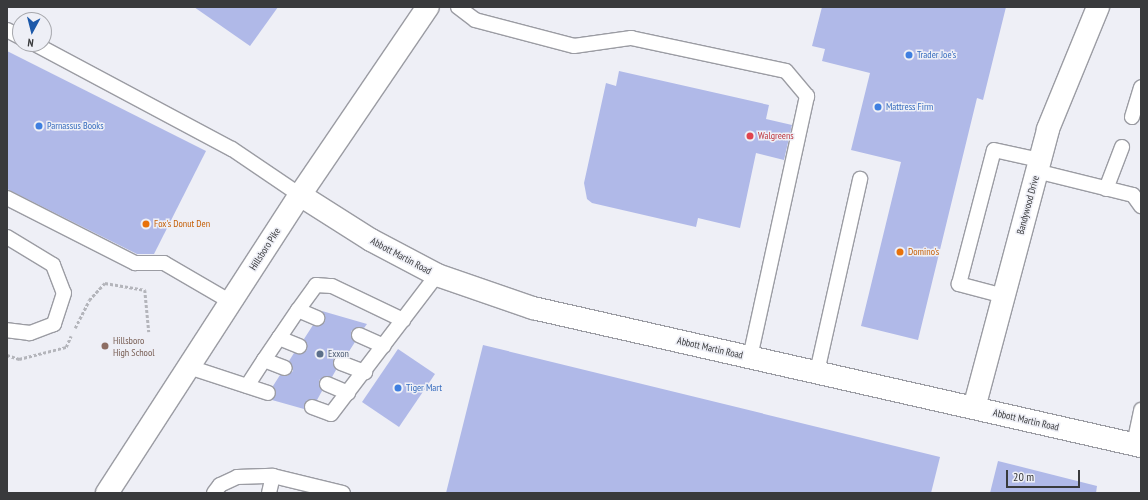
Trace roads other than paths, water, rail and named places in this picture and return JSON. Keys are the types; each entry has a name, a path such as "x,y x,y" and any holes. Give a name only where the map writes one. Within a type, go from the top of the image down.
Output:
{"main road":[{"name":"Hillsboro Pike","path":"107,493 300,195 428,7"},
{"name":"Bandywood Drive","path":"974,408 1048,129 1098,7"},
{"name":"Abbott Martin Road","path":"300,195 371,240 437,275 533,308 1138,445"}],"lane":[{"path":"458,7 475,20 574,46 631,38 786,71 807,96 750,357"},
{"path":"50,52 232,149 300,195"},
{"path":"1132,117 1141,87"},
{"path":"1106,189 1122,147"},
{"path":"1004,296 959,284 994,150 1106,189 1132,195 1141,206"},
{"path":"817,372 860,179"},
{"path":"7,198 135,263 164,263 231,302"},
{"path":"7,237 53,265 64,293 54,324 30,333 7,330"},
{"path":"312,407 332,414 437,275"},
{"path":"247,386 316,285 332,286 403,320"},
{"path":"298,310 317,318"},
{"path":"359,335 384,346"},
{"path":"279,338 299,346"},
{"path":"264,360 285,368"},
{"path":"341,363 365,372"},
{"path":"189,367 268,393"},
{"path":"327,384 348,393"},
{"path":"1138,445 1141,410"},
{"path":"269,493 273,476"},
{"path":"214,493 220,485 237,477 273,476 344,493"}],"place":[{"name":"Trader Joe's","path":"909,55"},
{"name":"Mattress Firm","path":"878,107"},
{"name":"Parnassus Books","path":"39,126"},
{"name":"Walgreens","path":"750,136"},
{"name":"Fox's Donut Den","path":"146,224"},
{"name":"Domino's","path":"900,252"},
{"name":"Hillsboro High School","path":"105,346"},
{"name":"Exxon","path":"320,354"},
{"name":"Tiger Mart","path":"398,388"}]}
